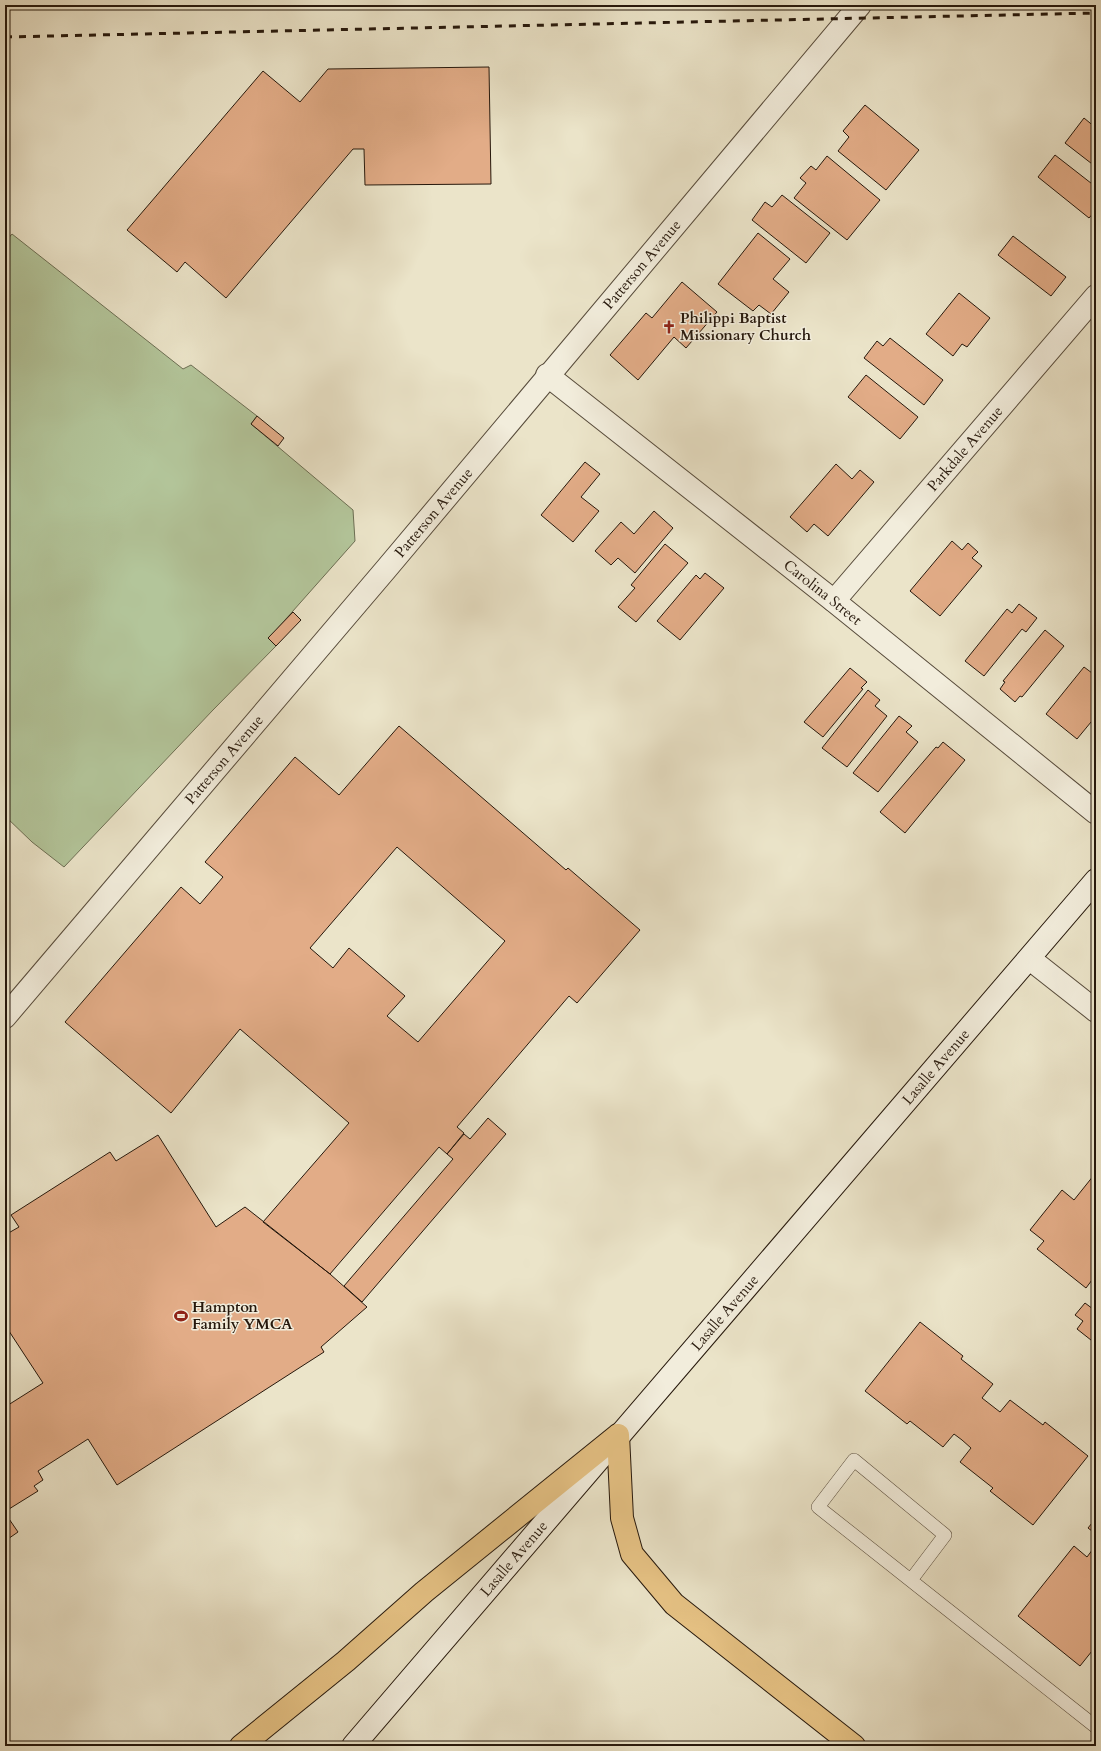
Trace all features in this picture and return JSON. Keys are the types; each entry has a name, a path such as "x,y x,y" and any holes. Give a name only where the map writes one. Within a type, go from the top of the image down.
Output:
{"highway":[{"path":"241,1746 346,1661 424,1592 618,1435"},
{"path":"618,1435 622,1518 632,1554 674,1604 854,1746"}],"street":[{"name":"Patterson Avenue","path":"5,1017 338,626 547,375 860,5"},
{"name":"Parkdale Avenue","path":"834,601 1096,296"},
{"name":"Carolina Street","path":"547,375 834,601 1096,813"},
{"name":"Lasalle Avenue","path":"354,1746 618,1435 1030,959 1096,880"},
{"path":"1030,959 1096,1011"}],"lane":[{"path":"911,1580 945,1535 854,1460 818,1507 1096,1727"}],"green space":[{"path":"12,234 183,369 191,365 257,416 251,424 353,510 355,541 269,638 276,646 64,867 32,842 5,816 5,242"}],"building":[{"path":"489,67 491,184 365,185 364,149 353,149 226,298 185,262 177,272 127,230 263,71 300,102 328,69"},
{"path":"865,105 919,150 886,190 838,151 849,137 843,131"},
{"path":"1084,118 1096,128 1096,167 1065,143"},
{"path":"1055,155 1096,187 1096,210 1089,218 1038,177"},
{"path":"827,156 880,200 847,240 794,198 806,183 800,178 811,166 816,170"},
{"path":"782,195 830,233 806,263 752,220 765,202 772,207"},
{"path":"758,233 790,259 773,279 789,292 771,314 759,305 753,311 718,284"},
{"path":"1013,236 1066,277 1051,296 998,255"},
{"name":"Philippi Baptist Missionary Church","path":"682,282 717,312 686,348 674,337 638,380 610,355 646,313 652,318"},
{"path":"959,293 990,318 967,347 962,344 953,356 926,334"},
{"path":"890,338 943,380 924,405 864,358 877,341 883,346"},
{"path":"866,375 918,417 900,439 848,397"},
{"path":"257,416 284,438 278,446 251,424"},
{"path":"585,462 600,474 581,497 599,511 573,542 541,515"},
{"path":"836,464 852,479 860,470 874,482 828,536 814,524 807,532 790,517"},
{"path":"654,511 673,528 635,573 618,558 611,565 595,551 621,522 634,534"},
{"path":"952,541 962,550 968,543 978,552 972,558 982,566 940,616 910,591"},
{"path":"665,544 688,563 636,622 618,607 635,588 631,585"},
{"path":"705,573 724,588 680,640 657,621 696,575 700,579"},
{"path":"1019,604 1037,618 1026,632 1022,629 984,676 965,661 1007,609 1012,613"},
{"path":"293,612 301,620 276,646 268,638"},
{"path":"1045,630 1064,646 1022,697 1020,696 1015,702 1000,689 1005,682 1003,681"},
{"path":"1084,667 1096,676 1096,716 1077,739 1046,714"},
{"path":"850,668 867,682 861,688 863,689 823,737 804,722"},
{"path":"868,690 880,700 875,706 887,716 847,767 822,748"},
{"path":"899,716 912,726 906,732 918,742 878,792 853,773"},
{"path":"399,726 566,870 568,868 640,930 577,1003 569,996 457,1127 464,1133 447,1154 439,1147 330,1274 263,1222 349,1123 240,1029 171,1113 65,1022 181,887 200,904 223,877 205,862 295,757 339,795","holes":["397,847 505,941 418,1042 387,1016 405,996 349,948 333,968 310,948"]},
{"path":"943,742 965,760 905,833 880,812 936,747 938,748"},
{"path":"488,1118 506,1134 362,1302 344,1286 453,1159 447,1154 464,1134 470,1139"},
{"name":"Hampton Family YMCA","path":"158,1135 216,1227 245,1207 330,1274 367,1307 321,1347 324,1352 117,1485 88,1439 38,1471 43,1480 34,1486 38,1491 9,1509 5,1504 5,1407 43,1383 5,1325 5,1235 19,1227 11,1215 110,1152 116,1161"},
{"path":"1094,1175 1096,1176 1096,1277 1095,1276 1086,1288 1037,1249 1044,1241 1030,1230 1062,1190 1074,1200"},
{"path":"1085,1303 1093,1309 1096,1306 1096,1344 1077,1329 1083,1321 1075,1315"},
{"path":"920,1322 963,1356 961,1359 993,1384 982,1398 1000,1412 1010,1400 1043,1425 1045,1422 1088,1456 1033,1525 990,1491 993,1488 960,1462 971,1448 962,1440 954,1434 943,1447 910,1421 907,1424 865,1391"},
{"path":"5,1513 18,1532 5,1541"},
{"path":"1096,1518 1096,1534 1088,1528"},
{"path":"1096,1545 1096,1646 1080,1666 1018,1616 1074,1546 1087,1557"}],"railway":[{"path":"5,37 1096,13"}],"place":[{"name":"Philippi Baptist Missionary Church","path":"669,327"},
{"name":"Hampton Family YMCA","path":"181,1316"}]}
